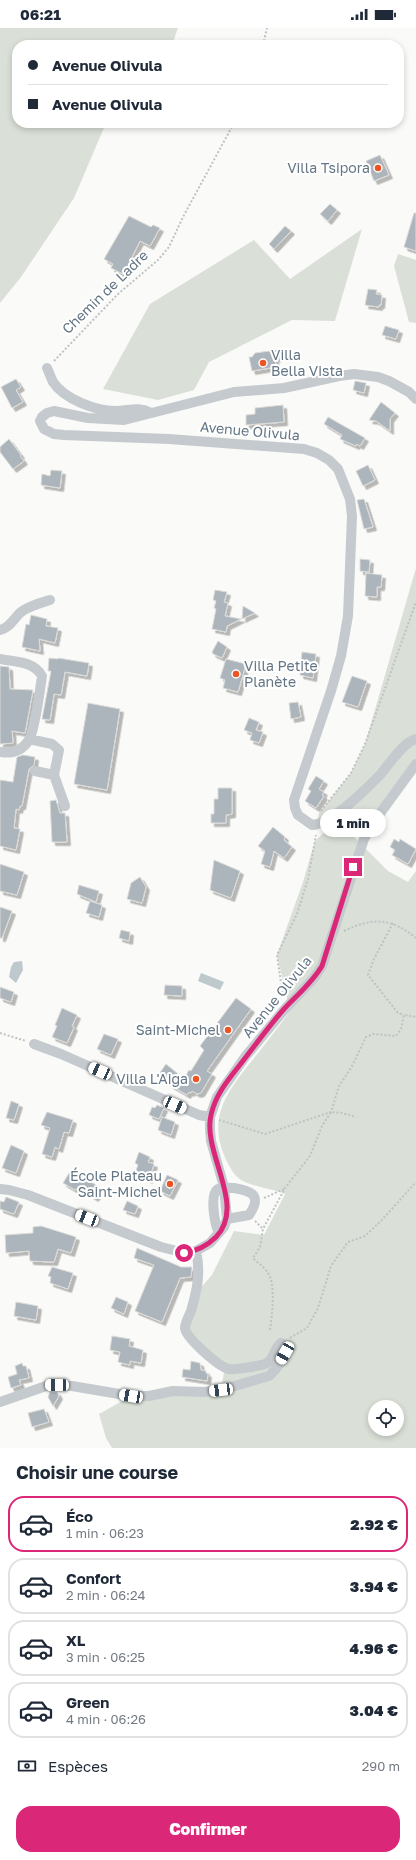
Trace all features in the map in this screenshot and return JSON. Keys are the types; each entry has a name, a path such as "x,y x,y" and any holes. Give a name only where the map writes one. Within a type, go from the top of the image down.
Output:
{"street":[{"path":"47,368 53,382 61,391 82,404 114,411 143,409 151,413"},
{"name":"Avenue Olivula","path":"416,399 410,392 389,381 378,377 354,374 284,388 234,392 124,420 114,421 54,411 47,413 40,421 41,426 47,431 64,435 169,439 304,449 317,453 329,460 338,469 350,499 352,516 348,616 341,656 331,692 310,756 296,790 294,800 298,815 312,825 326,822 378,776 408,742 416,740"},
{"path":"0,630 6,629 22,612 36,604 50,600"},
{"path":"0,659 27,664 38,669 42,676 29,739 21,748 10,754 0,752"},
{"path":"29,739 52,744 59,750 54,775 65,806"},
{"name":"Avenue Olivula","path":"227,1218 224,1187 211,1140 210,1117 217,1097 230,1077 284,1010 314,978 322,966 356,858 364,839 373,823 416,764"},
{"path":"35,771 54,775"},
{"path":"34,1044 199,1115 210,1117"},
{"path":"0,1189 28,1195 161,1247 184,1253 196,1251 210,1243 220,1233 227,1218 249,1215 256,1201 248,1191 224,1187 218,1189 215,1193 215,1226 220,1233"},
{"path":"0,1402 49,1385 72,1386 131,1396 149,1396 174,1391 204,1392 221,1390 269,1376 275,1371 285,1353 286,1347 284,1344 277,1346 271,1360 264,1365 229,1369 221,1365 189,1338 185,1328 196,1293 199,1274 196,1251"}],"path":[{"path":"264,40 267,28"},
{"name":"Chemin de Ladre","path":"47,368 118,294 158,260 169,247 183,217 231,128"},
{"path":"332,936 355,926 379,920 393,923 403,928 416,938"},
{"path":"393,923 374,959 368,975 398,1013 416,1017"},
{"path":"270,1330 273,1313 270,1278 266,1270 253,1258 260,1247 264,1228 285,1188 310,1156 322,1126 330,1112 339,1086 351,1068 366,1037 373,1034 396,1036 401,1029 404,1015"},
{"path":"0,1033 34,1044"},
{"path":"210,1117 265,1134 330,1112 342,1113 356,1117"},
{"path":"284,1344 287,1339 307,1328 318,1308 331,1266 348,1242 365,1236 381,1221 415,1183"},
{"path":"256,1201 269,1197 285,1188"}],"shaded area":[{"path":"0,28 178,28 174,40 12,40 12,128 104,128 74,198 21,277 0,303"},
{"path":"362,229 335,321 292,320 209,362 194,390 158,400 103,389 150,304 254,240 290,279"},
{"path":"398,254 416,260 416,323 409,322 394,266"},
{"path":"416,568 416,764 373,823 347,805 317,825 319,813 351,773 365,744"},
{"path":"337,820 388,871 408,882 416,871 416,1448 112,1448 106,1438 99,1414 131,1396 221,1390 224,1372 185,1328 196,1293 212,1275 234,1231 264,1235 285,1194 245,1182 236,1175 231,1169 224,1155 219,1140 218,1127 220,1114 230,1090 290,1011 277,955 303,882 315,841"},
{"path":"22,961 23,970 16,983 9,977 11,967 14,962"},
{"path":"201,973 224,982 220,990 198,981"}],"building":[{"name":"Villa Tsipora","path":"380,155 389,175 374,181 366,161"},
{"path":"330,204 337,210 328,221 320,214"},
{"path":"414,213 416,213 416,251 404,247"},
{"path":"129,216 151,227 153,225 160,228 150,246 140,241 132,257 135,259 125,275 111,268 113,264 104,259"},
{"path":"285,226 291,231 274,249 269,244"},
{"path":"368,289 377,290 376,294 382,295 381,305 379,305 379,307 365,305"},
{"path":"385,326 399,330 396,339 382,335"},
{"name":"Villa Bella Vista","path":"277,350 278,358 275,358 276,367 252,371 249,357 252,357 255,353"},
{"path":"16,379 21,387 16,390 23,402 12,408 1,387"},
{"path":"355,381 366,383 364,393 353,390"},
{"path":"381,402 395,413 390,419 390,431 376,421 369,420"},
{"path":"283,405 284,422 246,425 246,415 255,414 255,408"},
{"path":"328,417 365,438 360,446 357,444 356,446 340,439 342,435 324,424"},
{"path":"9,439 24,461 13,469 0,452 0,447"},
{"path":"368,465 375,480 363,486 356,471"},
{"path":"51,470 62,471 60,488 41,485 42,474 50,476"},
{"path":"364,499 373,527 364,529 357,500"},
{"path":"360,559 370,560 369,572 360,571"},
{"path":"366,573 382,575 381,587 377,587 377,597 365,596"},
{"path":"215,590 227,592 224,602 228,603 225,616 241,619 227,626 226,632 212,629 216,609 214,608 216,601 213,600"},
{"path":"243,606 255,613 242,619"},
{"path":"31,615 47,619 46,626 58,628 55,643 39,639 40,651 22,647 26,624 29,625"},
{"path":"218,641 227,647 222,658 213,654 212,652"},
{"path":"302,652 316,654 313,678 300,675"},
{"path":"49,658 89,663 87,676 65,672 61,695 54,694 50,720 42,719 51,671 48,671"},
{"name":"Villa Petite Planète","path":"226,659 246,664 238,692 223,688 225,680 220,678"},
{"path":"0,666 9,667 10,689 33,690 25,733 12,731 13,743 0,744"},
{"path":"352,676 367,681 358,707 342,702"},
{"path":"298,702 301,717 291,719 289,703"},
{"path":"88,703 120,709 107,790 74,784"},
{"path":"249,718 259,722 256,730 263,732 259,743 250,740 252,733 244,730"},
{"path":"23,755 35,757 34,765 29,769 22,806 20,806 19,810 16,809 14,828 20,829 16,850 0,846 0,780 13,782 17,757"},
{"path":"316,776 324,781 319,789 324,792 322,795 324,796 316,808 305,801 311,791 308,789"},
{"path":"218,788 232,788 232,814 226,815 226,823 211,823 211,814 214,814 214,799 218,799"},
{"path":"56,800 60,813 65,813 67,842 52,842 50,801"},
{"path":"352,813 366,823 362,830 348,820"},
{"path":"273,827 285,837 284,840 292,847 284,858 274,851 270,867 261,864 265,851 258,846"},
{"path":"394,839 399,842 400,839 416,849 408,864 392,855 395,850 390,847"},
{"path":"214,860 240,871 231,898 210,890"},
{"path":"0,864 24,872 17,895 0,891"},
{"path":"140,877 146,887 142,903 127,899 131,883"},
{"path":"79,885 99,891 96,902 77,894"},
{"path":"90,901 102,905 99,917 86,913"},
{"path":"0,907 12,911 2,938 0,938"},
{"path":"121,930 130,932 129,941 119,938"},
{"path":"165,985 182,986 182,996 164,995"},
{"path":"0,987 14,992 11,1002 0,998"},
{"path":"236,998 251,1009 207,1071 212,1074 201,1093 197,1094 192,1091 187,1095 170,1085 159,1074 166,1064 184,1079 189,1070 191,1071 204,1050 200,1046"},
{"path":"62,1008 77,1015 72,1026 74,1027 67,1043 52,1037"},
{"path":"104,1034 118,1039 111,1055 97,1049"},
{"path":"11,1101 19,1104 14,1120 6,1118"},
{"path":"157,1105 164,1108 159,1119 149,1115 152,1107 155,1108"},
{"path":"47,1112 73,1120 69,1133 64,1132 59,1149 55,1147 52,1157 42,1154 50,1128 41,1125"},
{"path":"162,1117 175,1122 171,1135 158,1130"},
{"path":"11,1145 24,1151 16,1173 2,1168"},
{"path":"139,1152 150,1157 148,1162 154,1164 149,1180 135,1173 138,1165 135,1163"},
{"path":"71,1170 101,1188 95,1198 85,1192 75,1190 63,1183"},
{"path":"167,1175 178,1180 170,1196 160,1191"},
{"path":"6,1197 19,1202 14,1214 0,1209 0,1201 4,1202"},
{"path":"127,1201 138,1206 135,1214 123,1210"},
{"path":"41,1226 76,1237 71,1253 58,1249 54,1262 30,1261 29,1251 6,1253 5,1235 33,1233 33,1227"},
{"path":"137,1248 181,1267 192,1267 191,1277 180,1278 162,1322 135,1311 154,1265 134,1258"},
{"path":"52,1267 73,1273 68,1289 50,1283 51,1277 48,1276"},
{"path":"116,1297 128,1302 124,1314 111,1308"},
{"path":"16,1302 38,1306 36,1320 14,1316"},
{"path":"112,1336 130,1339 129,1346 143,1350 141,1363 130,1361 130,1365 118,1362 120,1352 110,1350"},
{"path":"191,1361 200,1363 201,1370 206,1371 208,1374 207,1381 182,1377 183,1369 190,1370"},
{"path":"22,1363 23,1366 26,1366 29,1378 19,1380 21,1385 11,1388 8,1377 17,1374 15,1366"},
{"path":"50,1392 57,1392 59,1396 53,1406 48,1397"},
{"path":"44,1409 49,1422 32,1427 28,1413"}],"place":[{"name":"Villa Tsipora","path":"378,168"},
{"name":"Villa Bella Vista","path":"263,363"},
{"name":"Villa Petite Planète","path":"236,674"},
{"name":"Saint-Michel","path":"228,1030"},
{"name":"Villa L'Aiga","path":"196,1079"},
{"name":"École Plateau Saint-Michel","path":"170,1184"}],"route":[{"path":"184,1253 196,1251 210,1243 220,1233 227,1218 227,1203 224,1187 214,1153 210,1130 210,1117 217,1097 245,1058 284,1010 314,978 322,966 353,867"}]}
